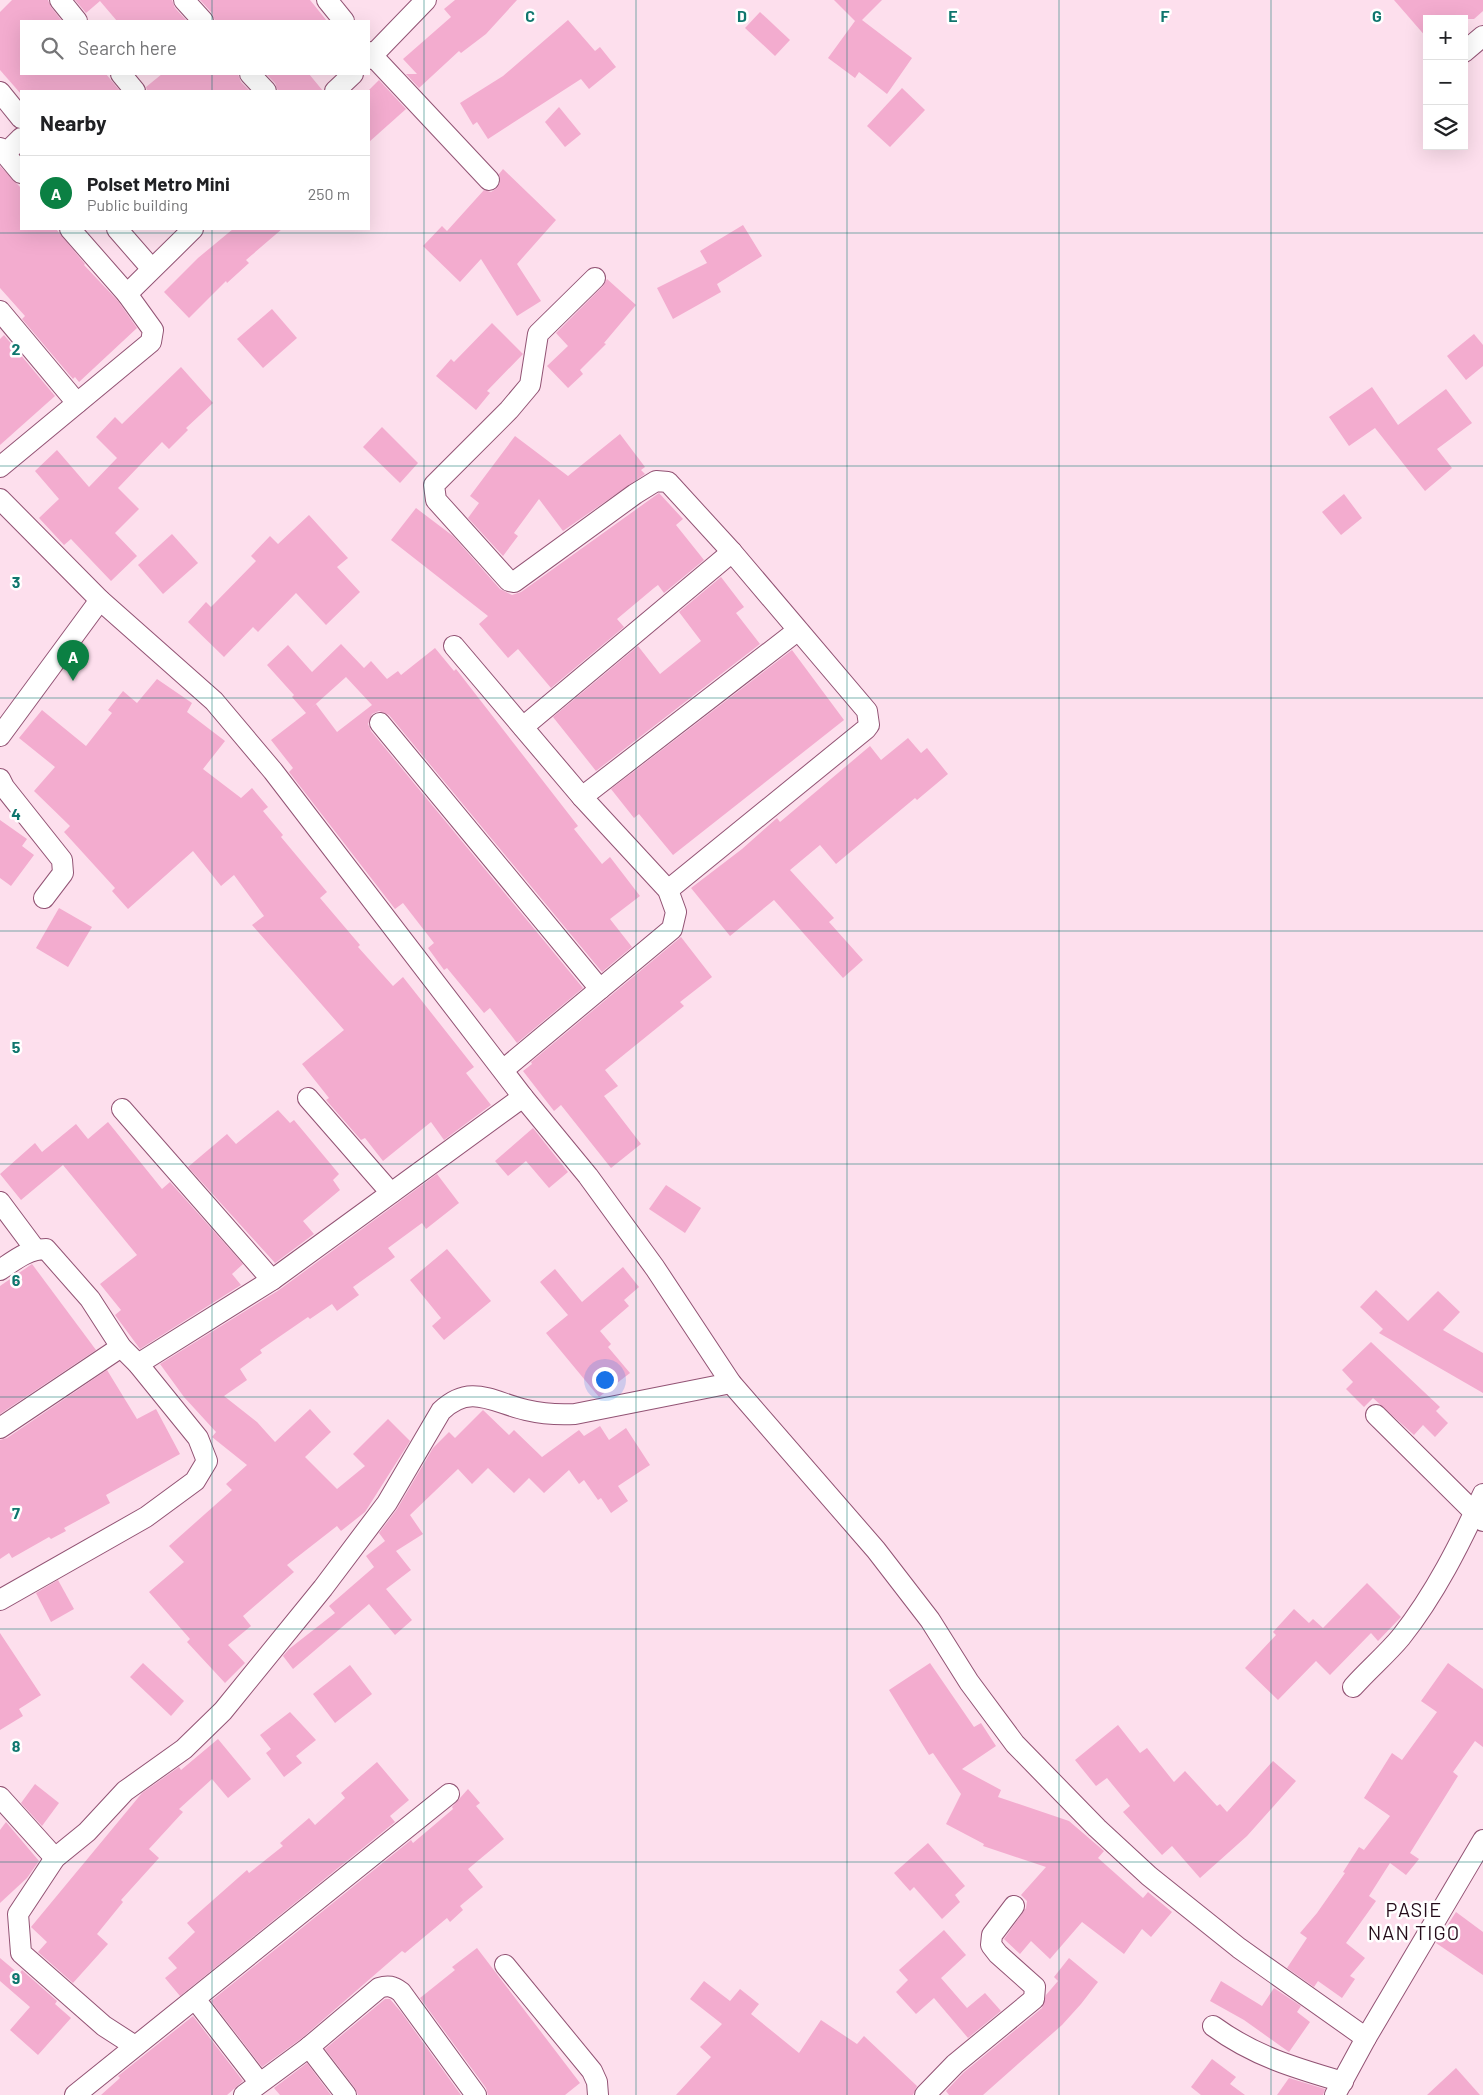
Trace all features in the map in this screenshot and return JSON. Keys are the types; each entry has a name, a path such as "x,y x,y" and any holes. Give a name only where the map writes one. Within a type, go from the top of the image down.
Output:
{"street":[{"path":"60,0 76,20"},
{"path":"184,0 202,20"},
{"path":"327,0 343,20"},
{"path":"426,0 370,56 489,180"},
{"path":"1468,49 1483,36"},
{"path":"122,75 134,90"},
{"path":"251,75 265,90"},
{"path":"336,90 352,75"},
{"path":"0,92 20,117"},
{"path":"20,139 3,151 20,172"},
{"path":"0,467 150,342 154,330 127,294 71,230"},
{"path":"118,230 152,268"},
{"path":"127,294 191,230"},
{"path":"595,278 538,334 530,385 509,410 434,485 436,500 509,581 514,582 656,481 668,482 732,552 797,631 867,711 869,725 668,890"},
{"path":"0,311 77,402"},
{"path":"0,499 100,600 214,701 272,771 523,1097 588,1176 655,1268 731,1383 876,1550 930,1620 990,1712 1015,1744 1097,1828 1198,1916 1283,1981 1366,2038"},
{"path":"523,727 732,552"},
{"path":"0,736 100,600"},
{"path":"582,797 797,631"},
{"path":"454,646 582,797 668,890 676,912 672,929 503,1070"},
{"path":"380,723 600,989"},
{"path":"0,779 4,787 62,860 63,873 44,898"},
{"path":"138,1364 272,1280 523,1097"},
{"path":"308,1098 391,1194"},
{"path":"122,1109 272,1280"},
{"path":"0,1202 35,1249"},
{"path":"0,1270 21,1255 35,1249 46,1249 90,1299 122,1347 198,1438 207,1461 195,1481 146,1517 0,1600"},
{"path":"0,1428 122,1347"},
{"path":"135,2046 104,2026 21,1953 18,1914 56,1858 86,1832 125,1791 184,1748 223,1711 323,1588 387,1502 441,1411 452,1401 466,1396 484,1397 525,1410 552,1415 584,1412 731,1383"},
{"path":"1376,1415 1479,1517"},
{"path":"1353,1687 1400,1637 1479,1517 1483,1494"},
{"path":"75,2095 449,1794"},
{"path":"0,1797 56,1858"},
{"path":"1212,2026 1257,2054 1339,2088 1366,2038 1483,1840"},
{"path":"925,2095 955,2064 1034,1999 1035,1987 998,1954 991,1945 992,1935 1014,1906"},
{"path":"505,1966 592,2071 597,2082 598,2095"},
{"path":"195,1999 252,2089 309,2047 379,1988 387,1986 395,1988 401,1992 476,2095"},
{"path":"309,2047 346,2095"}],"building":[{"path":"12,0 48,0 61,20 20,20 20,75 107,75 119,90 20,90 20,93 0,70 0,12"},
{"path":"75,0 172,0 175,8 186,20 116,20 100,1 86,13"},
{"path":"200,0 310,0 326,20 215,20 212,13"},
{"path":"455,0 517,0 486,34 461,53 459,51 419,88 406,74 417,74 403,59 451,17 444,9"},
{"path":"834,0 882,0 862,20 912,58 887,94 859,72 855,78 828,58 855,21"},
{"path":"1394,0 1483,0 1483,11 1474,19 1468,19 1468,15 1423,15 1423,33"},
{"path":"760,12 790,40 775,56 745,28"},
{"path":"568,20 595,51 600,47 616,67 589,89 581,79 488,139 477,122 473,125 460,103 503,76"},
{"path":"161,75 238,75 241,82 249,90 147,90 146,87"},
{"path":"267,75 310,75 322,90 278,90 275,83"},
{"path":"379,80 406,109 370,141 370,90"},
{"path":"902,88 925,110 890,147 867,126"},
{"path":"559,107 581,134 565,147 545,122"},
{"path":"0,166 20,187 20,230 57,230 84,265 118,301 137,328 79,382 75,377 73,379 22,319 25,316 0,288"},
{"path":"503,169 556,220 517,264 541,301 517,316 481,259 460,282 423,246 442,226 447,231 484,190 491,192 497,188 500,183 499,174"},
{"path":"743,225 762,256 717,284 721,292 673,319 657,288 707,263 700,251"},
{"path":"232,230 281,230 246,260 249,263 227,283 226,281 189,318 164,292 198,258"},
{"path":"607,279 636,305 604,343 606,344 580,370 583,374 568,388 547,366 568,346 556,333 603,286"},
{"path":"272,309 297,338 263,368 237,339"},
{"path":"492,323 523,354 487,391 490,393 476,410 436,376 451,359 454,362"},
{"path":"1474,334 1483,345 1483,366 1466,380 1447,356"},
{"path":"4,335 55,396 0,445 0,339"},
{"path":"181,367 213,403 186,428 188,430 169,449 162,442 118,488 139,509 115,533 137,556 111,581 71,539 64,545 39,518 59,499 35,471 57,450 89,487 117,458 96,437 115,417 122,424"},
{"path":"1372,387 1398,425 1446,389 1472,423 1437,449 1452,468 1425,491 1375,428 1349,446 1329,417"},
{"path":"382,427 418,463 400,483 363,447"},
{"path":"620,434 645,467 641,470 645,474 563,531 539,499 514,533 518,536 503,556 468,518 479,503 470,496 515,436 568,476"},
{"path":"659,493 683,519 676,525 704,560 664,593 658,585 654,588 617,619 624,627 551,688 518,649 508,658 479,624 488,616 391,540 416,508 453,536 500,589 512,595 521,592"},
{"path":"1344,494 1362,518 1341,535 1322,512"},
{"path":"309,515 348,558 337,567 360,592 326,625 296,593 258,632 253,627 224,657 188,622 206,602 211,607 256,561 251,556 270,536 278,544"},
{"path":"172,534 198,563 163,594 138,565"},
{"path":"721,577 744,607 736,613 760,644 596,771 553,717 638,646 660,674 701,641 679,612"},
{"path":"341,644 364,668 371,661 387,679 398,671 401,675 435,648 454,671 456,669 578,826 574,829 602,864 610,857 640,896 610,919 632,947 602,972 389,715 379,711 372,714 368,724 371,731 583,988 517,1043 490,1008 484,1013 447,968 444,970 428,948 434,943 403,903 395,909 289,772 293,768 271,740 306,713 292,697 294,695 267,665 288,645 312,672","holes":["346,677 372,705 337,732 316,704 308,711"]},
{"path":"792,650 844,720 673,855 639,814 634,818 611,789"},
{"path":"157,679 192,703 187,712 225,741 203,769 241,798 252,788 268,807 263,811 283,835 281,837 327,892 320,898 360,945 358,947 393,986 403,977 474,1067 466,1073 491,1105 444,1140 431,1122 383,1161 365,1138 361,1140 326,1100 329,1098 302,1064 344,1030 252,925 264,916 234,875 221,886 193,851 128,909 112,891 115,888 64,832 70,826 34,791 55,767 19,738 42,710 86,746 112,713 108,710 123,691 137,703"},
{"path":"908,738 921,753 927,748 948,774 917,800 915,798 836,864 820,845 790,870 834,918 829,922 863,960 843,978 774,900 730,936 691,888 742,849 777,818 780,822 870,746 881,760"},
{"path":"0,820 27,839 22,846 34,855 11,886 0,878"},
{"path":"59,908 92,927 68,967 36,948"},
{"path":"681,937 712,977 680,1002 684,1006 605,1070 618,1086 604,1096 641,1144 611,1168 561,1105 554,1111 523,1071 532,1064 531,1062"},
{"path":"278,1110 290,1123 294,1120 339,1174 333,1180 340,1190 303,1221 314,1234 275,1263 188,1167 227,1134 236,1144"},
{"path":"108,1122 162,1189 170,1182 243,1264 232,1274 241,1285 140,1349 115,1315 121,1310 100,1284 137,1255 63,1165 21,1200 0,1174 35,1143 42,1152 76,1124 88,1139"},
{"path":"533,1128 568,1172 549,1188 526,1161 508,1176 495,1161"},
{"path":"437,1174 459,1203 426,1229 422,1223 388,1248 395,1257 353,1287 359,1295 337,1311 332,1304 310,1319 308,1317 260,1350 262,1353 240,1369 247,1380 224,1396 257,1422 275,1442 310,1409 331,1432 305,1457 337,1489 365,1466 353,1454 388,1419 410,1441 365,1512 341,1531 337,1526 287,1565 294,1572 243,1616 251,1626 228,1645 245,1663 225,1683 187,1642 190,1639 149,1592 184,1562 169,1546 232,1490 226,1484 247,1465 212,1437 216,1432 184,1397 160,1364 279,1290"},
{"path":"666,1185 701,1208 685,1233 649,1209"},
{"path":"447,1249 491,1301 444,1340 432,1326 441,1318 410,1280"},
{"path":"32,1264 96,1350 0,1414 0,1286"},
{"path":"623,1267 639,1287 624,1300 629,1306 600,1331 611,1344 608,1347 630,1373 599,1397 546,1333 568,1315 540,1282 555,1269 582,1302"},
{"path":"1376,1290 1408,1321 1438,1291 1460,1312 1443,1330 1483,1353 1483,1393 1379,1333 1383,1329 1360,1307"},
{"path":"1371,1342 1440,1407 1436,1411 1448,1423 1435,1437 1423,1425 1414,1435 1373,1398 1364,1407 1346,1389 1353,1382 1342,1370"},
{"path":"107,1370 137,1419 156,1409 180,1454 106,1495 110,1503 64,1528 66,1531 51,1539 49,1537 12,1558 9,1553 0,1559 0,1440 7,1438"},
{"path":"483,1410 509,1435 514,1430 542,1457 579,1430 584,1436 600,1426 609,1440 626,1428 650,1465 618,1486 628,1501 611,1513 601,1498 598,1500 584,1480 579,1484 569,1470 544,1493 529,1478 514,1493 488,1468 472,1484 458,1469 410,1515 423,1534 396,1551 411,1570 386,1589 412,1620 395,1635 369,1604 293,1669 283,1656 289,1649 335,1613 329,1606 374,1567 366,1556 385,1541 379,1533 397,1509 433,1448 449,1432 455,1438"},
{"path":"58,1580 74,1609 51,1622 36,1593"},
{"path":"1367,1583 1401,1617 1378,1641 1371,1633 1330,1675 1316,1661 1278,1700 1245,1668 1276,1635 1273,1632 1294,1609 1309,1623 1313,1619 1323,1628"},
{"path":"0,1633 41,1695 19,1709 23,1716 0,1730"},
{"path":"143,1663 184,1701 171,1716 130,1677"},
{"path":"930,1663 974,1727 981,1723 996,1746 962,1769 1001,1790 998,1797 1069,1821 1104,1851 1098,1858 1143,1898 1148,1892 1172,1912 1151,1937 1142,1929 1124,1954 1082,1922 1050,1959 1031,1941 1020,1954 1004,1939 1026,1908 1027,1901 1021,1895 1046,1867 983,1846 984,1844 946,1824 961,1794 933,1753 929,1755 889,1690"},
{"path":"1448,1663 1483,1689 1483,1747 1475,1741 1453,1772 1458,1776 1410,1853 1419,1859 1406,1875 1390,1863 1369,1896 1376,1901 1346,1943 1365,1958 1350,1976 1355,1979 1342,1998 1318,1981 1314,1987 1287,1968 1307,1938 1300,1933 1317,1913 1345,1873 1343,1872 1359,1847 1364,1850 1390,1816 1364,1798 1392,1753 1402,1760 1437,1712 1421,1701"},
{"path":"350,1665 372,1694 335,1723 313,1694"},
{"path":"290,1712 316,1740 296,1756 302,1763 284,1777 266,1753 271,1749 260,1735"},
{"path":"1118,1725 1140,1753 1147,1748 1174,1782 1185,1771 1217,1806 1220,1804 1227,1812 1273,1761 1296,1781 1247,1836 1200,1878 1172,1846 1162,1855 1123,1812 1130,1806 1107,1778 1096,1786 1075,1760"},
{"path":"218,1739 251,1779 228,1798 212,1779 179,1809 183,1812 149,1849 159,1858 121,1900 123,1902 97,1934 108,1944 73,1983 38,1952 47,1942 31,1927 142,1793 179,1767 181,1770"},
{"path":"377,1762 409,1800 390,1816 395,1822 180,1996 165,1978 177,1968 168,1958 195,1932 187,1923 247,1870 249,1873 283,1846 280,1843 309,1818 315,1825 345,1798 341,1793"},
{"path":"35,1784 59,1803 42,1826 21,1803"},
{"path":"468,1789 480,1803 476,1806 504,1839 468,1869 483,1887 460,1906 463,1910 450,1922 447,1918 405,1953 402,1951 302,2038 262,2067 211,2001 411,1840 413,1843 453,1809 452,1807"},
{"path":"6,1822 39,1861 27,1878 0,1903 0,1830"},
{"path":"928,1843 965,1886 955,1895 960,1902 942,1919 914,1887 910,1891 894,1873"},
{"path":"1456,1912 1483,1932 1483,1975 1436,1943"},
{"path":"944,1930 966,1955 941,1978 967,2008 985,1993 1001,2011 968,2038 934,1998 916,2014 896,1992 908,1980 899,1970"},
{"path":"477,1948 580,2083 565,2095 488,2095 486,2088 420,1998 455,1970 452,1967"},
{"path":"0,1958 19,1974 22,1970 57,2001 55,2004 71,2018 38,2055 10,2030 30,2007 0,1981"},
{"path":"1069,1958 1098,1982 1081,2004 1062,2025 983,2095 949,2095 946,2091 963,2073 1042,2008 1046,1995 1058,1981 1054,1977"},
{"path":"704,1981 730,2001 740,1989 759,2004 751,2014 799,2053 821,2020 857,2044 864,2036 917,2086 913,2095 676,2095 711,2057 700,2047 722,2024 690,1999"},
{"path":"1221,1981 1262,2006 1274,1988 1301,2006 1297,2012 1310,2022 1289,2052 1244,2020 1210,2001"},
{"path":"385,1999 390,1999 401,2012 461,2095 358,2095 355,2088 325,2049"},
{"path":"193,2016 243,2081 234,2089 227,2095 101,2095 120,2078 118,2076"},
{"path":"1212,2059 1236,2077 1230,2084 1245,2095 1201,2095 1191,2087"},
{"path":"307,2063 331,2095 280,2095 274,2088"},
{"path":"1456,2068 1480,2095 1427,2095"},
{"path":"1289,2078 1325,2089 1323,2095 1277,2095"}],"place":[{"name":"Polset Metro Mini","path":"73,681"}],"district":[{"name":"PASIE NAN TIGO","path":"1414,1920"}]}
